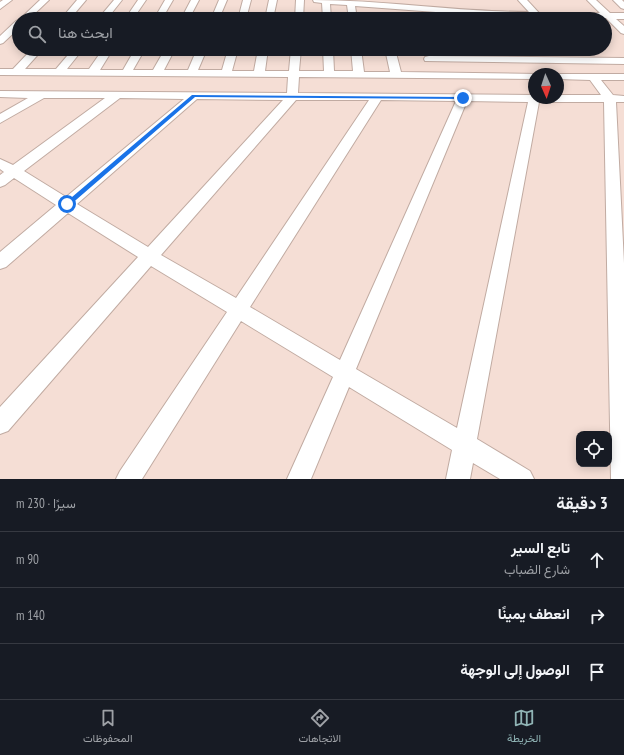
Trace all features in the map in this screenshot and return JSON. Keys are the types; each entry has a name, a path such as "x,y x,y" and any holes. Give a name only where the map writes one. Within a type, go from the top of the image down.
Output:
{"street":[{"path":"0,6 8,0"},
{"path":"32,12 45,0"},
{"path":"71,12 82,0"},
{"path":"108,12 118,0"},
{"path":"134,12 142,0"},
{"path":"162,12 169,0"},
{"path":"189,12 195,0"},
{"path":"218,12 223,0"},
{"path":"244,12 247,0"},
{"path":"270,12 273,0"},
{"path":"299,12 300,0"},
{"path":"326,12 323,0 351,1 381,6 409,4 437,10 458,12"},
{"path":"432,0 437,10"},
{"path":"461,0 467,12"},
{"path":"522,0 533,12"},
{"path":"591,0 604,12"},
{"path":"617,0 624,6"},
{"path":"351,1 352,12"},
{"path":"612,16 624,16"},
{"path":"612,20 624,31"},
{"path":"0,41 12,30"},
{"path":"16,72 31,56"},
{"path":"59,72 72,56"},
{"path":"92,73 103,56"},
{"path":"126,73 136,56"},
{"path":"157,73 166,56"},
{"path":"192,74 199,56"},
{"path":"226,74 231,56"},
{"path":"258,74 262,56"},
{"path":"0,423 292,97 295,56"},
{"path":"328,56 329,74"},
{"path":"357,56 359,75"},
{"path":"392,56 396,75"},
{"path":"428,56 434,75"},
{"path":"546,56 555,68"},
{"path":"429,59 624,61"},
{"path":"0,72 528,76"},
{"path":"564,76 624,77"},
{"path":"593,77 617,99 623,479"},
{"path":"0,94 528,99"},
{"path":"0,119 42,94"},
{"path":"117,95 5,172 67,204 149,256 522,479"},
{"path":"0,262 194,96"},
{"path":"128,479 377,97"},
{"path":"299,479 463,98"},
{"path":"564,99 617,99"},
{"path":"458,479 533,104"}],"route":[{"path":"67,204 194,96 463,98"}]}
